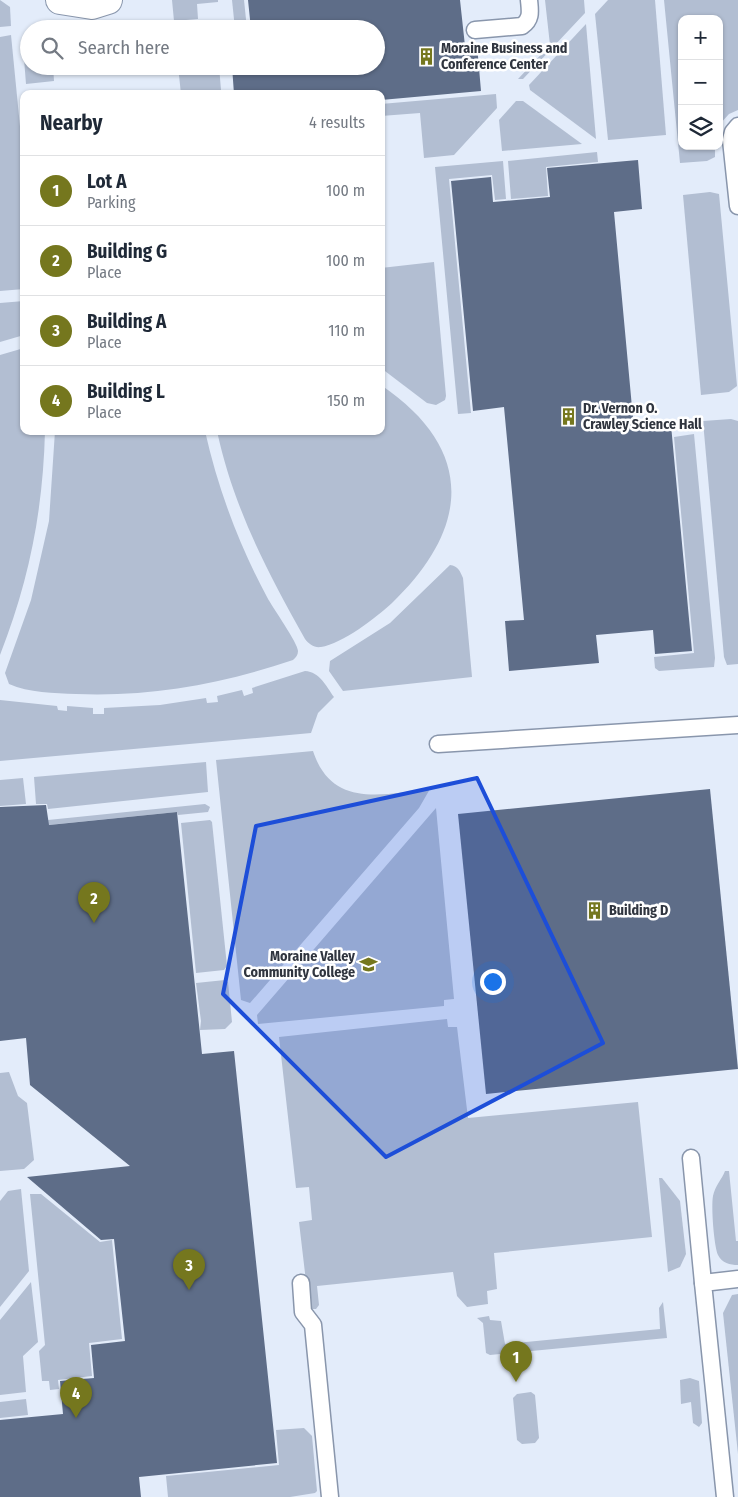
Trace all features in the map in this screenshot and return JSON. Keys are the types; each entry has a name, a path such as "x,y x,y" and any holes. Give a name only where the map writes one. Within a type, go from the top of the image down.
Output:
{"street":[{"path":"60,0 92,4 108,0"}],"lane":[{"path":"475,30 522,26 528,22 530,16 530,0"},
{"path":"738,126 733,132 731,140 738,206"},
{"path":"438,744 738,725"},
{"path":"691,1158 725,1497"},
{"path":"703,1283 738,1279"},
{"path":"301,1283 304,1312 313,1325 330,1497"}],"highlighted area":[{"path":"477,778 603,1043 386,1157 223,994 256,826"}],"shaded area":[{"path":"0,0 10,7 11,26 0,27"},
{"path":"172,0 218,0 218,2 197,4 198,19 174,20"},
{"path":"232,0 244,0 246,20 234,20"},
{"path":"545,0 584,0 585,13 523,79 518,79 550,45"},
{"path":"608,0 655,0 666,135 608,140 595,14"},
{"path":"664,0 738,0 738,110 729,114 723,121 723,15 678,15 678,143"},
{"path":"586,24 596,139 530,90 529,85"},
{"path":"11,35 20,126 20,289 0,291 0,37"},
{"path":"25,75 54,75 54,81 26,84"},
{"path":"179,75 220,75 221,90 181,90"},
{"path":"496,94 497,108 454,155 424,158 420,113 385,116 385,104"},
{"path":"516,101 523,101 582,144 502,151 499,120"},
{"path":"679,150 715,150 715,157 707,161 680,163"},
{"path":"597,152 598,162 546,167 548,196 511,199 508,161"},
{"path":"503,161 506,199 495,200 492,175 449,179 471,413 458,414 435,167"},
{"path":"710,192 719,194 737,386 729,392 701,395 683,195"},
{"path":"434,262 446,396 445,400 436,405 427,403 385,371 385,268"},
{"path":"20,301 20,336 0,342 0,303"},
{"path":"20,349 20,435 45,435 38,518 33,545 19,600 0,655 0,355"},
{"path":"385,388 412,410 433,435 447,462 451,490 448,518 437,546 418,574 392,603 378,615 339,641 316,647 305,639 265,564 242,513 224,460 218,435 385,435"},
{"path":"731,419 738,421 738,664 727,665 724,657 703,421"},
{"path":"694,434 715,658 714,667 659,671 655,668 654,657 694,653 674,437"},
{"path":"55,435 206,435 230,516 257,577 297,647 297,656 293,660 240,676 159,691 104,694 50,693 33,691 9,684 5,673 31,600 49,521"},
{"path":"450,565 460,571 463,578 472,677 343,691 329,671 330,661 390,623"},
{"path":"305,671 319,677 334,697 318,713 311,733 0,761 0,700 57,706 58,710 67,711 67,706 93,708 93,714 104,714 104,708 160,705 206,698 207,703 218,702 217,696 242,690 244,696 253,693 252,688"},
{"path":"313,751 322,769 333,782 346,790 361,794 377,794 430,789 419,808 250,1003 241,1000 216,760"},
{"path":"206,762 208,792 48,809 47,804 36,804 34,777"},
{"path":"23,778 26,804 0,806 0,780"},
{"path":"205,804 210,807 208,812 178,815 177,812 48,825 48,820"},
{"path":"436,808 454,999 444,1000 444,1006 258,1024 257,1015"},
{"path":"210,820 212,822 227,966 224,970 196,973 181,823"},
{"path":"225,980 228,982 232,1022 225,1029 200,1030 201,1021 196,983"},
{"path":"447,1019 448,1027 457,1027 468,1118 638,1102 652,1237 494,1253 497,1289 487,1291 488,1304 467,1307 457,1296 453,1272 317,1286 319,1305 316,1309 311,1309 309,1307 299,1222 312,1220 309,1187 296,1188 279,1037"},
{"path":"9,1072 18,1096 27,1103 34,1160 24,1169 0,1171 0,1073"},
{"path":"725,1171 729,1171 736,1241 738,1241 738,1265 724,1262 718,1255 715,1243 712,1201 715,1189"},
{"path":"659,1178 662,1178 680,1201 686,1254 680,1267 668,1272"},
{"path":"21,1189 29,1271 0,1307 0,1201 8,1191"},
{"path":"30,1194 41,1194 100,1242 112,1240 122,1339 89,1343 92,1376 58,1380 59,1389 50,1390 49,1381 42,1381 39,1351 45,1345"},
{"path":"31,1282 38,1342 23,1356 26,1392 0,1395 0,1320"},
{"path":"738,1294 738,1454 723,1313 732,1295"},
{"path":"663,1302 667,1338 490,1355 486,1353 483,1323 477,1318 489,1316 490,1320 501,1321 505,1344 660,1329 659,1308"},
{"path":"690,1378 699,1381 702,1423 699,1427 693,1423 691,1402 681,1404 680,1380"},
{"path":"531,1392 535,1395 539,1438 535,1443 522,1444 517,1440 513,1398 517,1394"},
{"path":"26,1399 28,1415 0,1418 0,1402"},
{"path":"304,1428 312,1436 317,1491 315,1493 290,1497 168,1497 166,1476 279,1465 276,1430"}],"building":[{"name":"Moraine Business and Conference Center","path":"248,0 460,0 465,46 477,45 481,91 385,100 385,90 234,90 233,75 385,75 385,20 250,20"},
{"name":"Dr. Vernon O. Crawley Science Hall","path":"638,160 642,209 614,212 634,429 671,425 692,651 655,654 653,630 596,635 599,663 509,671 505,621 524,620 504,407 473,411 451,181 491,177 493,202 550,197 547,168"},
{"name":"Building D","path":"710,789 738,1069 486,1094 458,814"},
{"path":"46,805 49,825 177,812 202,1054 234,1051 277,1463 139,1477 141,1497 0,1497 0,1420 63,1414 60,1381 94,1378 91,1345 125,1341 114,1239 101,1240 27,1177 130,1166 30,1085 26,1038 0,1041 0,807"}],"place":[{"name":"Moraine Business and Conference Center","path":"427,56"},
{"name":"Dr. Vernon O. Crawley Science Hall","path":"569,416"},
{"name":"Building D","path":"595,910"},
{"name":"Building G","path":"94,923"},
{"name":"Moraine Valley Community College","path":"369,964"},
{"name":"Building A","path":"189,1290"},
{"name":"Lot A","path":"516,1382"},
{"name":"Building L","path":"76,1418"}]}
